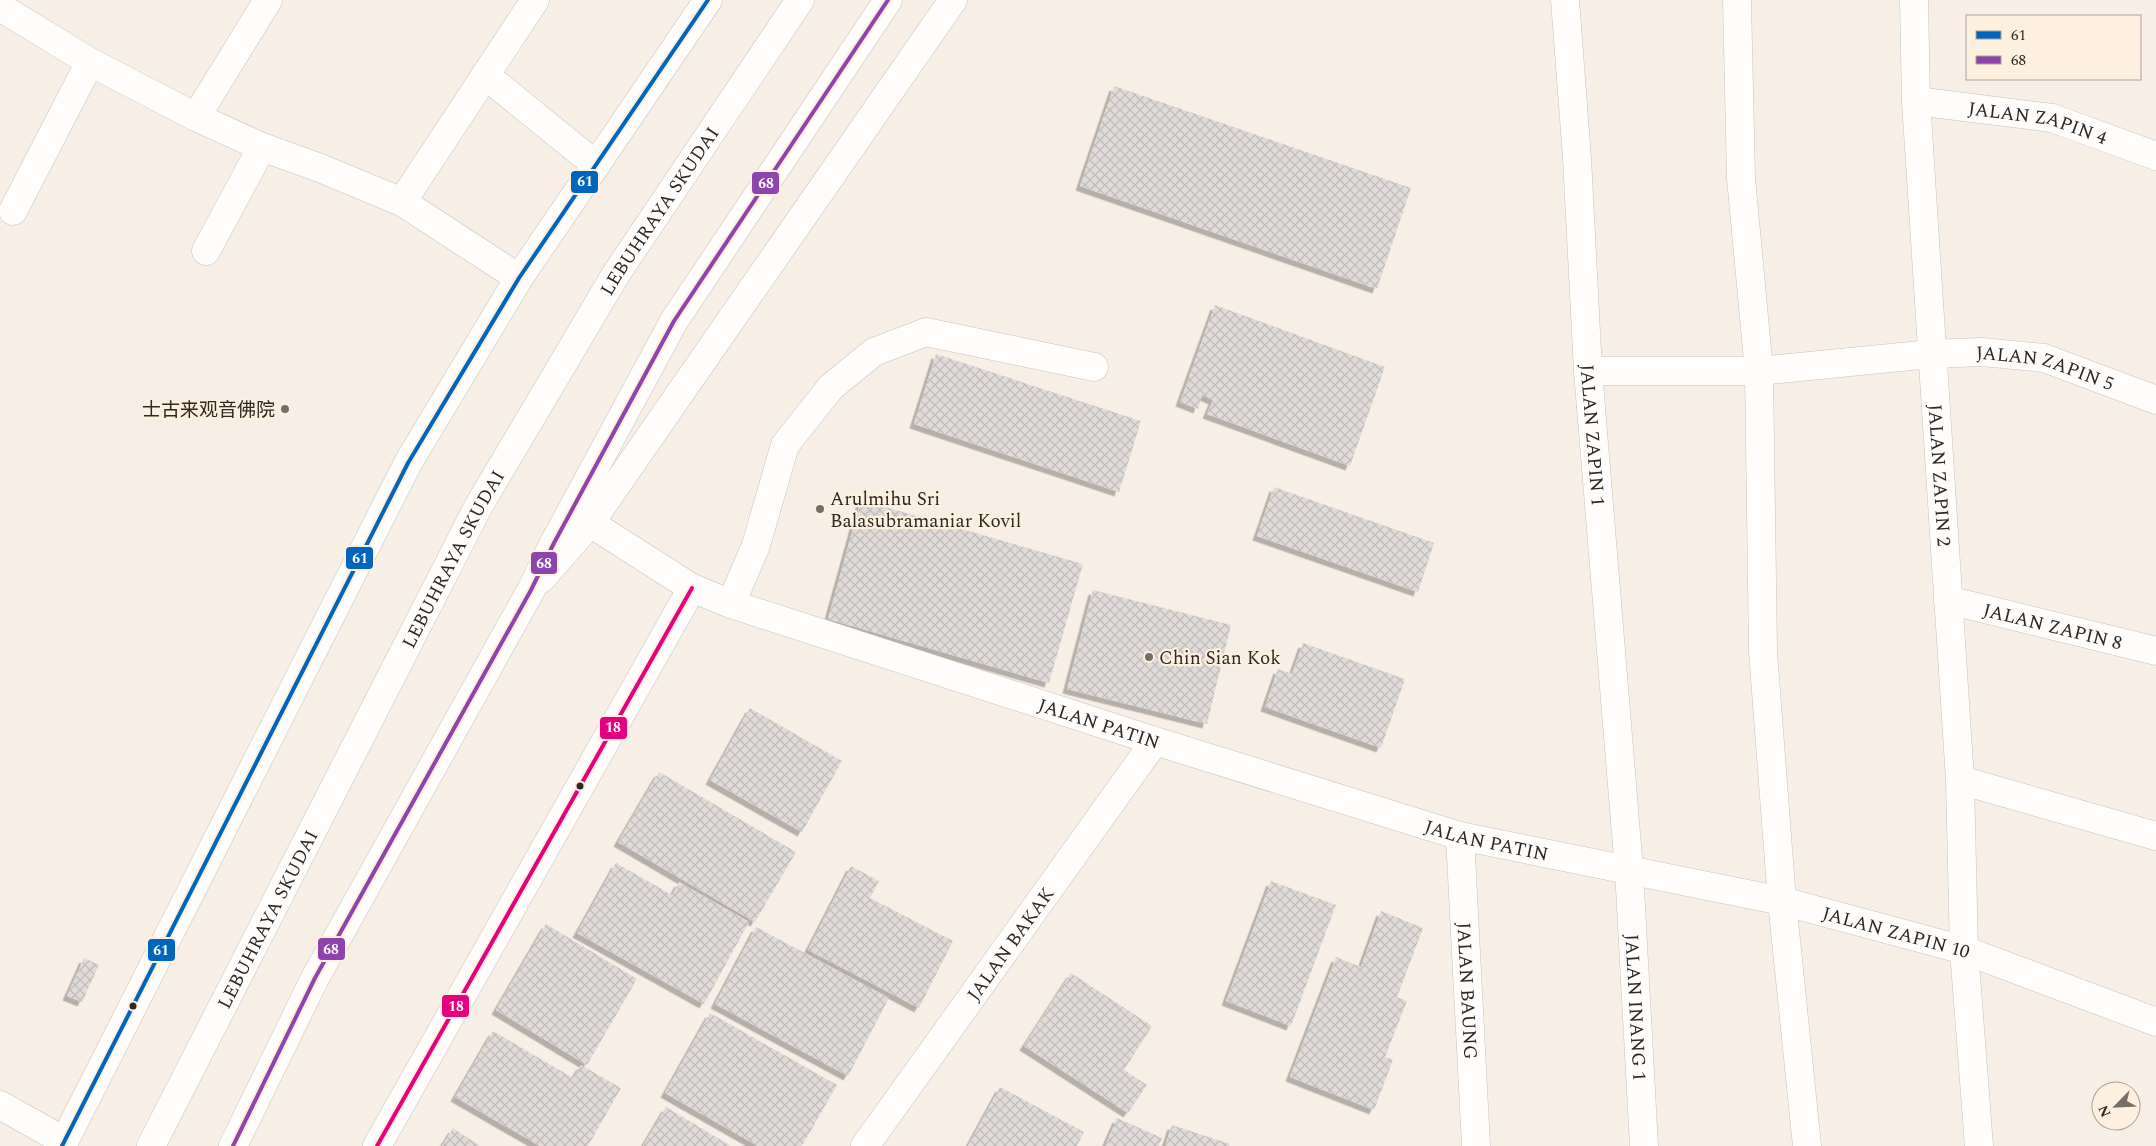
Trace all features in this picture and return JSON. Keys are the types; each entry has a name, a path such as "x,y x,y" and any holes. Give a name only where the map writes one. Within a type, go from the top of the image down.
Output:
{"main road":[{"path":"196,117 268,0"},
{"path":"402,202 534,0"},
{"path":"0,1105 63,1143 408,463 519,278 708,0"},
{"name":"LEBUHRAYA SKUDAI","path":"151,1146 478,507 616,274 800,0"},
{"path":"233,1146 315,978 531,590 674,321 888,0"},
{"path":"531,590 590,523 954,0"},
{"name":"JALAN ZAPIN 1","path":"1565,0 1578,158 1588,370 1629,870"},
{"path":"1737,0 1741,178 1759,371 1763,652 1782,901 1806,1146"},
{"name":"JALAN ZAPIN 2","path":"1914,0 1916,101 1960,780 1964,950 1979,1146"},
{"path":"0,7 90,62 196,117 262,148 320,168 402,202 519,278"},
{"path":"12,211 90,62"},
{"path":"485,75 596,165"},
{"name":"JALAN ZAPIN 4","path":"1916,101 2052,118 2156,156"},
{"path":"206,251 262,148"},
{"path":"731,604 756,545 785,446 832,386 874,352 926,332 1094,367"},
{"name":"JALAN ZAPIN 5","path":"1588,370 1759,371 1931,354 1982,352 2044,358 2156,400"},
{"name":"JALAN PATIN","path":"590,523 692,588 731,604 1155,741 1460,836 1629,870"},
{"path":"377,1146 692,588"},
{"name":"JALAN ZAPIN 8","path":"1948,600 2156,651"},
{"name":"JALAN BAKAK","path":"865,1146 1155,741"},
{"path":"1960,780 2156,836"},
{"name":"JALAN BAUNG","path":"1460,836 1476,1146"},
{"name":"JALAN ZAPIN 10","path":"1629,870 1782,901 1964,950 2156,1022"},
{"name":"JALAN INANG 1","path":"1629,870 1644,1146"}],"building":[{"path":"1114,86 1411,188 1377,289 1080,186"},
{"path":"1215,305 1385,367 1350,466 1207,414 1213,400 1202,395 1198,409 1180,402"},
{"path":"936,354 1141,421 1119,492 914,424"},
{"path":"1274,487 1434,543 1418,592 1257,536"},
{"path":"861,500 1083,564 1049,683 828,619"},
{"name":"Chin Sian Kok","path":"1093,590 1231,625 1207,724 1067,689"},
{"path":"1303,643 1405,679 1381,748 1265,707 1278,669 1292,674"},
{"path":"750,708 842,761 802,832 710,780"},
{"path":"659,772 796,852 755,922 618,842"},
{"path":"616,863 672,895 679,882 749,922 704,1004 577,933"},
{"path":"851,866 879,881 870,898 953,941 919,1008 808,950"},
{"path":"1271,881 1336,905 1291,1026 1226,1001"},
{"path":"1381,911 1423,928 1397,997 1407,1001 1385,1057 1393,1060 1374,1110 1290,1077 1336,957 1361,967"},
{"path":"546,924 637,979 587,1065 496,1010"},
{"path":"756,927 889,998 848,1076 715,1004"},
{"path":"84,958 99,965 82,1002 67,996"},
{"path":"1071,973 1152,1026 1124,1070 1147,1085 1128,1113 1024,1046"},
{"path":"710,1013 837,1085 802,1146 758,1146 665,1093"},
{"path":"493,1031 573,1078 581,1065 621,1088 588,1146 540,1146 455,1097"},
{"path":"1000,1087 1084,1132 1077,1146 968,1146"},
{"path":"666,1107 731,1146 643,1146"},
{"path":"1117,1118 1162,1138 1159,1146 1105,1146"},
{"path":"1172,1125 1230,1144 1229,1146 1165,1146"},
{"path":"453,1128 480,1146 442,1146"}],"transit line":[{"name":"61","path":"62,1146 408,463 519,278 708,0"},
{"name":"68","path":"233,1146 315,978 531,590 554,543 674,321 888,0"},
{"name":"18","path":"377,1146 692,588"}],"place":[{"name":"士古来观音佛院","path":"285,409"},
{"name":"Arulmihu Sri Balasubramaniar Kovil","path":"820,509"},
{"name":"Chin Sian Kok","path":"1149,657"}]}
